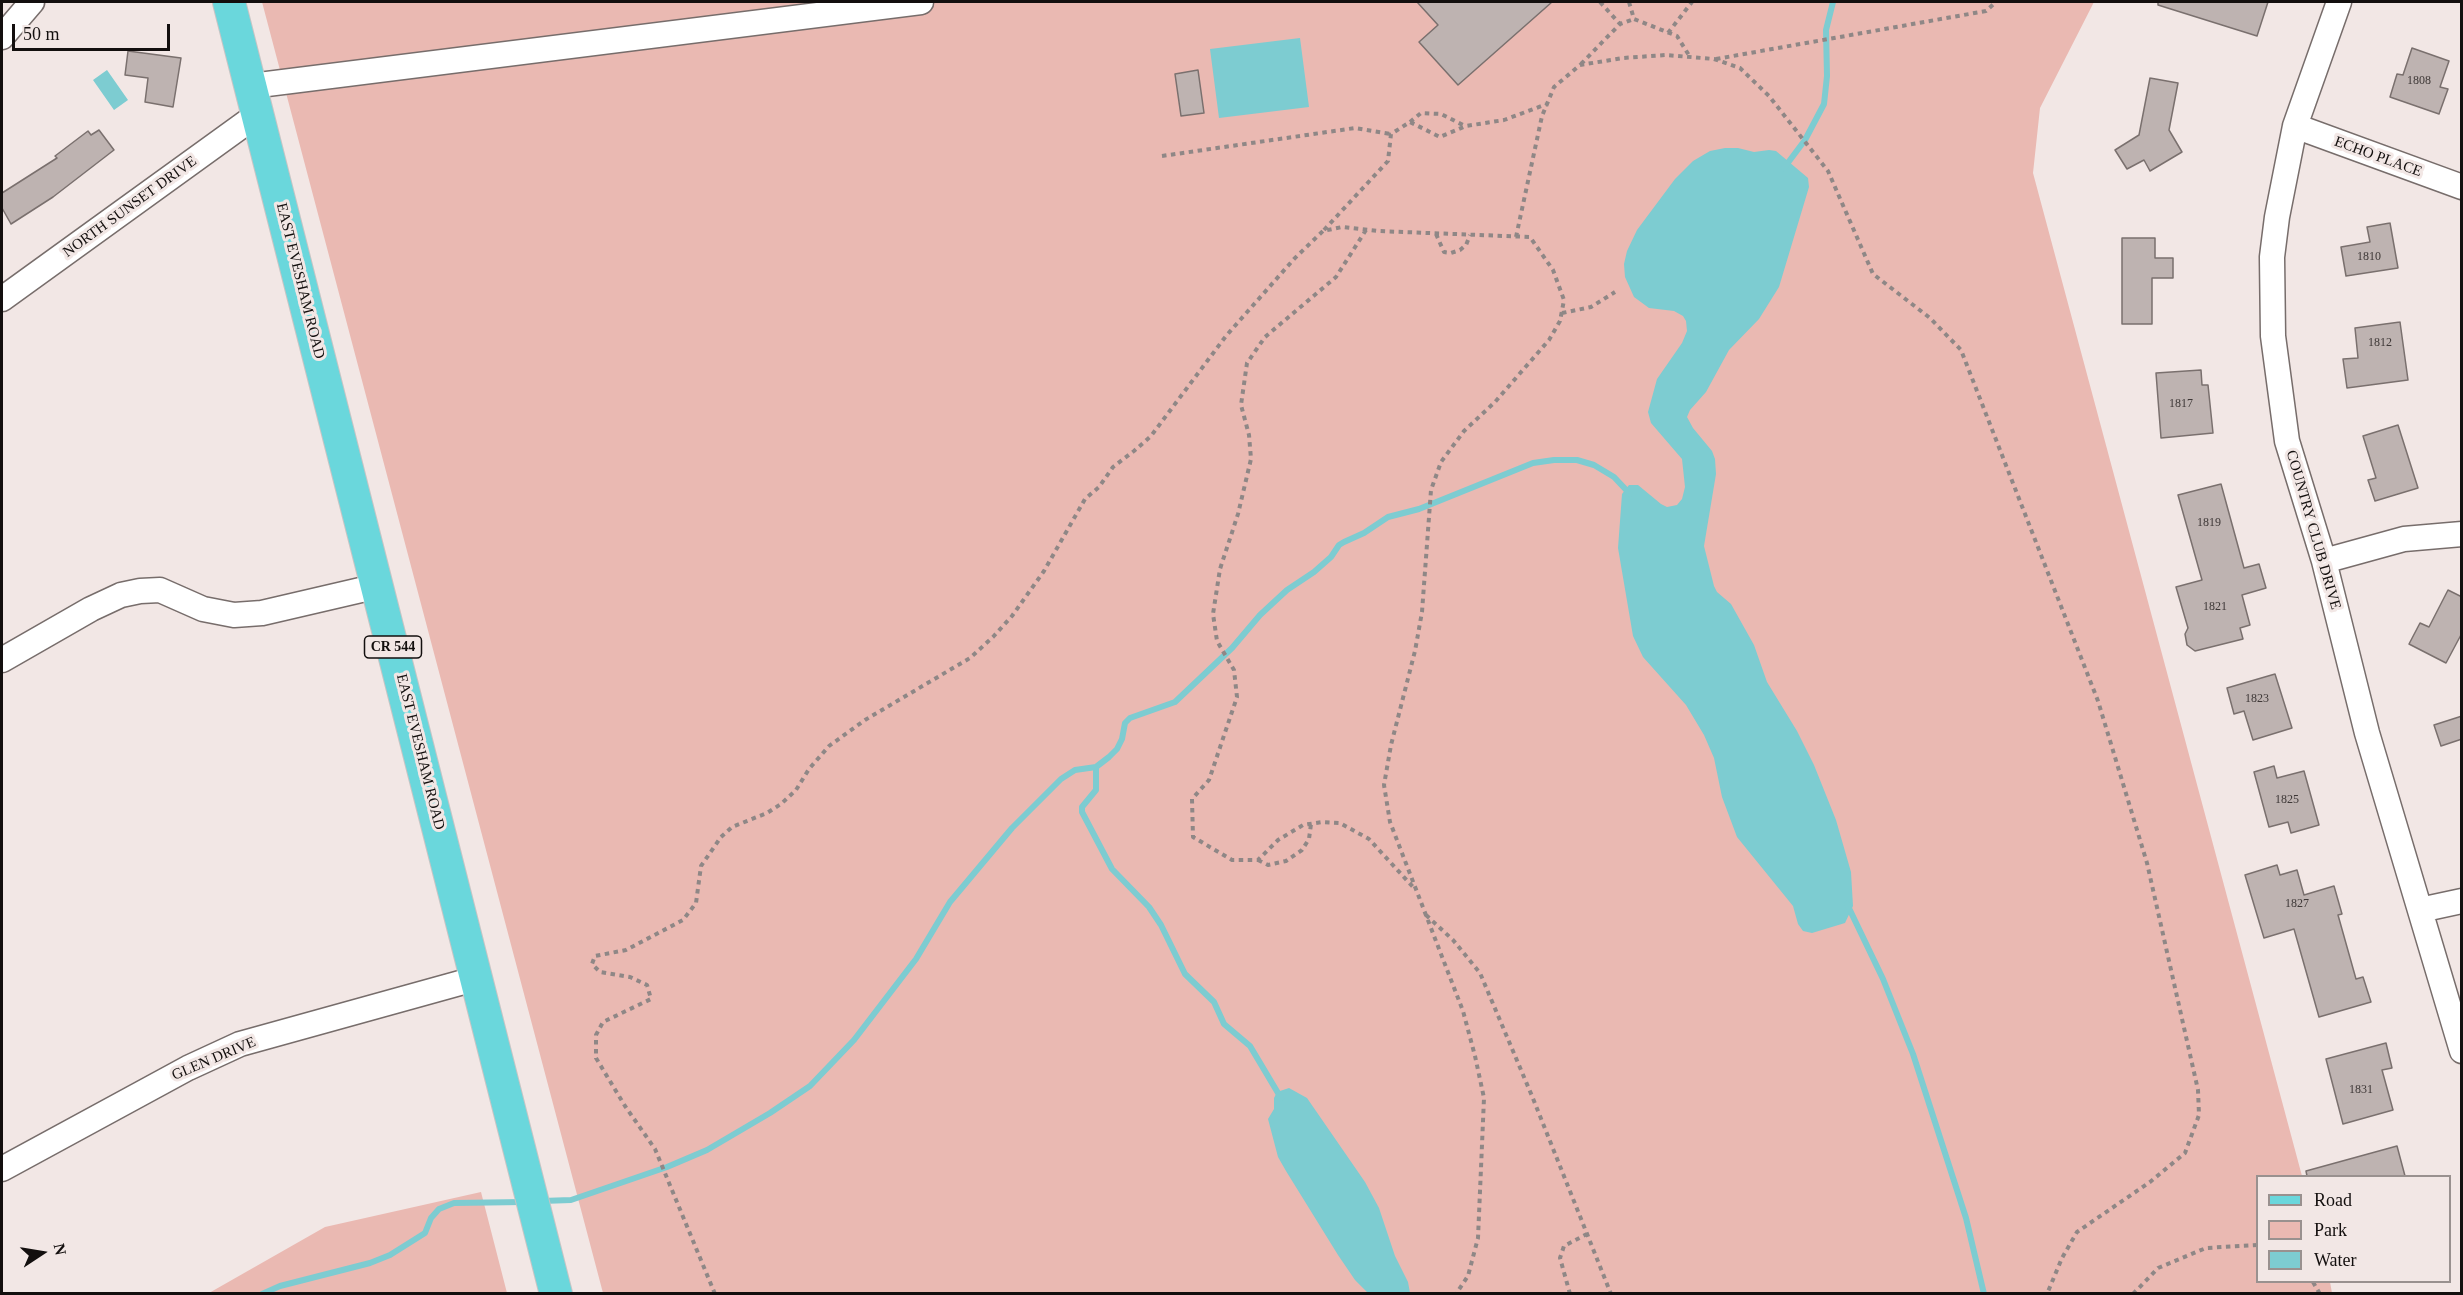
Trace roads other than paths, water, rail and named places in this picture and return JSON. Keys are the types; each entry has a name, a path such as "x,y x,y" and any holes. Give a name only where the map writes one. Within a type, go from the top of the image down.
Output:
{"main road":[{"name":"EAST EVESHAM ROAD","path":"229,2 556,1293"}],"street":[{"path":"2,36 33,2"},
{"path":"254,100 921,2"},
{"name":"COUNTRY CLUB DRIVE","path":"2338,2 2295,126 2277,217 2272,257 2273,336 2287,441 2324,561 2367,733 2462,1052"},
{"name":"NORTH SUNSET DRIVE","path":"2,299 254,100"},
{"name":"ECHO PLACE","path":"2295,126 2462,187"},
{"path":"2324,561 2404,539 2462,534"},
{"path":"2,660 91,609 121,595 140,591 160,590 203,609 234,615 262,613 378,586"},
{"path":"2420,910 2462,901"},
{"name":"GLEN DRIVE","path":"2,1169 188,1068 240,1044 478,978"}],"water":[{"path":"1300,38 1309,107 1219,118 1210,49"},
{"path":"107,70 128,100 114,110 93,80"},
{"path":"1725,148 1754,152 1776,151 1808,178 1809,187 1779,287 1759,319 1729,350 1706,392 1690,410 1687,417 1712,451 1715,459 1716,474 1704,546 1714,586 1717,592 1731,604 1754,645 1767,682 1797,731 1814,765 1836,820 1851,872 1853,906 1845,923 1812,933 1803,931 1798,924 1793,906 1737,837 1722,797 1714,758 1704,735 1686,705 1643,657 1633,636 1618,548 1622,494 1629,485 1638,485 1667,507 1677,505 1682,499 1685,487 1682,459 1651,423 1648,412 1657,379 1682,343 1687,331 1686,321 1683,316 1674,311 1649,308 1634,297 1625,277 1624,264 1627,251 1637,230 1675,179 1693,161 1710,151"},
{"path":"1289,1088 1307,1098 1365,1182 1379,1208 1395,1256 1408,1282 1410,1293 1368,1293 1355,1280 1338,1255 1286,1171 1278,1157 1268,1119 1274,1109 1274,1098 1277,1092"}],"waterway":[{"path":"1784,168 1805,140 1824,104 1827,76 1826,30 1833,2"},
{"path":"542,1201 571,1200 667,1167 707,1150 770,1113 810,1086 854,1040 916,959 950,902 1012,828 1061,779 1075,770 1096,767 1109,757 1117,749 1122,739 1125,723 1130,718 1175,702 1232,648 1260,615 1287,590 1314,572 1331,557 1339,545 1364,533 1388,517 1419,509 1533,463 1577,460 1594,465 1614,477 1630,494"},
{"path":"1096,767 1096,790 1082,807 1082,812 1112,869 1149,907 1161,925 1185,974 1214,1002 1224,1024 1250,1046 1281,1098"},
{"path":"1847,904 1883,979 1913,1054 1966,1218 1984,1294"},
{"path":"262,1294 280,1286 370,1263 390,1255 425,1233 431,1218 439,1209 454,1203 523,1202"}]}
